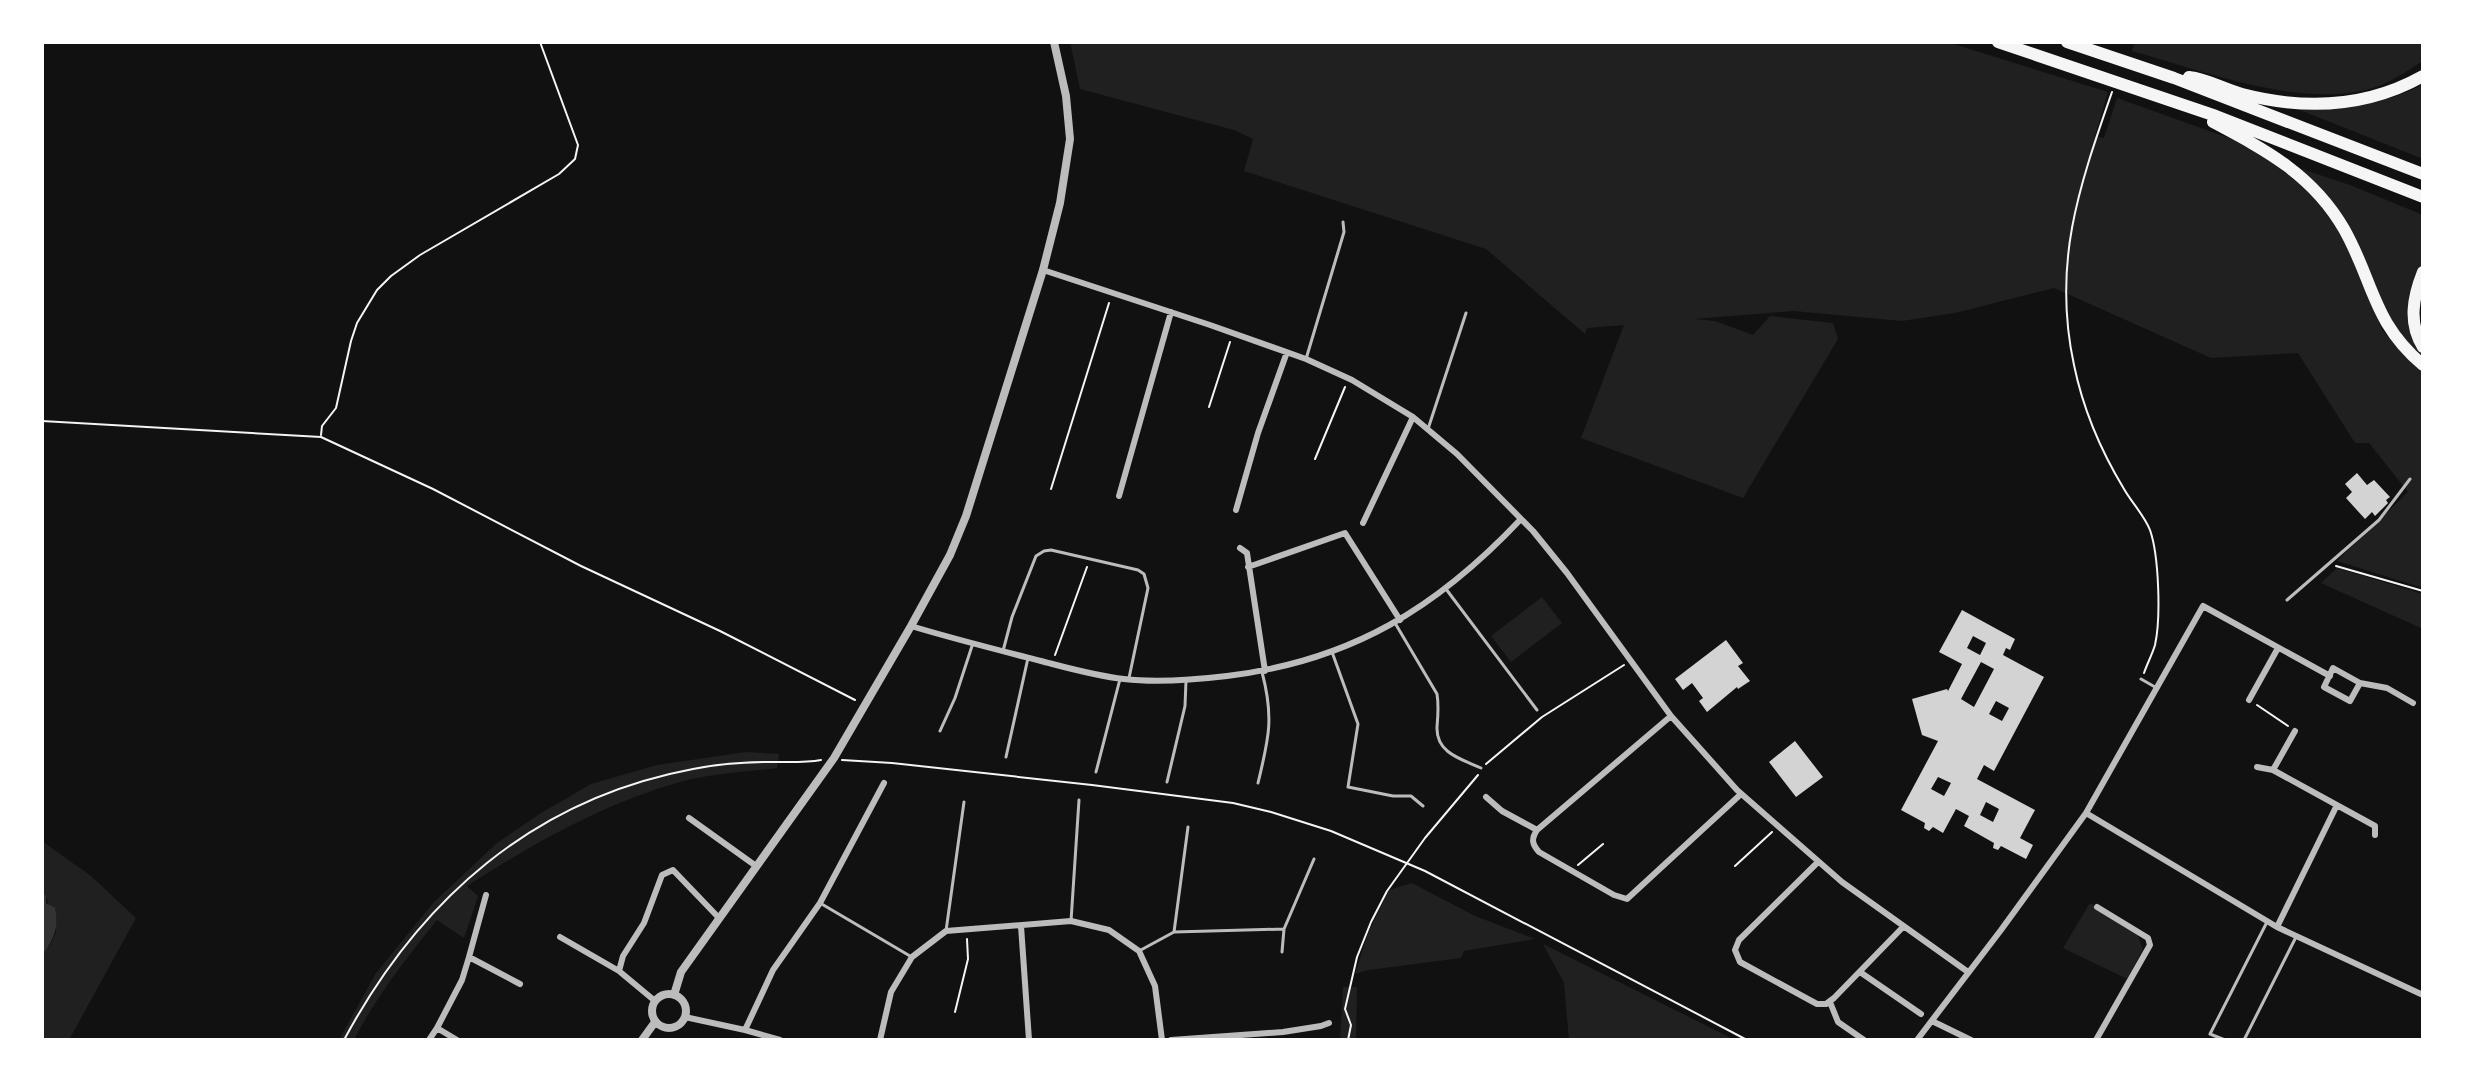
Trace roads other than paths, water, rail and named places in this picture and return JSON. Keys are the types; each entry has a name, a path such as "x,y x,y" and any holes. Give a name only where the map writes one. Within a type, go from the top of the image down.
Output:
{"highway":[{"path":"1998,42 2138,88 2423,197"},
{"path":"2067,42 2174,78 2423,174"},
{"path":"2174,78 2192,77 2279,102 2322,105 2369,98 2423,76"},
{"path":"2171,101 2257,145 2302,176 2345,231 2384,320 2399,342 2423,365"},
{"path":"2423,272 2413,308 2414,326 2423,347"}],"street":[{"path":"674,995 681,972 834,758 950,555 966,516 1043,270 1060,203 1070,139 1066,96 1054,42"},
{"path":"1043,270 1306,359 1348,378 1413,417 1457,454 1521,519 1567,573 1671,716 1741,794 1818,862 1968,972"},
{"path":"1119,496 1171,312"},
{"path":"1236,510 1258,433 1287,352"},
{"path":"1363,523 1413,417"},
{"path":"911,626 1120,679 1186,681 1264,671 1332,652 1397,622 1446,589 1521,519"},
{"path":"1248,567 1345,533 1397,622"},
{"path":"1240,548 1247,553 1264,671"},
{"path":"1917,1040 2086,813 2203,606 2330,676"},
{"path":"2249,700 2278,648"},
{"path":"2360,683 2350,701 2324,687 2333,668 2360,683 2387,688 2413,703"},
{"path":"1671,716 1537,830 1533,844 1539,852 1614,895 1627,899 1741,794"},
{"path":"2273,770 2295,731"},
{"path":"2257,767 2273,770 2375,826 2375,835"},
{"path":"745,1030 773,970 820,903 884,783"},
{"path":"1486,797 1502,811 1537,830"},
{"path":"2277,927 2336,807"},
{"path":"2086,813 2267,922 2423,995"},
{"path":"689,818 756,866"},
{"path":"1818,862 1739,940 1735,950 1740,962 1817,1004 1830,1002 1903,927"},
{"path":"619,971 623,956 644,923 665,873 673,870 719,918"},
{"path":"429,1040 462,980 486,895"},
{"path":"2096,1040 2150,945 2148,938 2097,907"},
{"path":"880,1040 891,992 912,957 946,931 1071,921 1109,930 1139,951 1155,986 1162,1040"},
{"path":"1021,926 1029,1040"},
{"path":"560,937 619,971 655,1001"},
{"path":"469,957 520,984"},
{"path":"1860,972 1921,1014"},
{"path":"663,995 674,995 685,1005 685,1017 673,1028 663,1027 655,1022 652,1015 655,1001 663,995"},
{"path":"1830,1002 1838,1022 1864,1040"},
{"path":"685,1017 780,1040"},
{"path":"1932,1021 1971,1040"},
{"path":"642,1040 655,1022"},
{"path":"1171,1040 1283,1036 1329,1023"},
{"path":"437,1028 457,1040"}],"lane":[{"path":"1306,359 1344,232 1343,222"},
{"path":"1428,429 1466,313"},
{"path":"2287,600 2379,520 2410,479"},
{"path":"1003,651 1012,617 1036,556 1044,551 1138,570 1144,574 1148,588 1128,680"},
{"path":"1446,589 1537,710"},
{"path":"1397,622 1437,694 1439,740 1451,754 1481,768"},
{"path":"940,731 955,698 973,643"},
{"path":"1332,652 1358,724 1348,787 1393,796 1411,796 1423,806"},
{"path":"1006,757 1028,658"},
{"path":"1258,783 1270,719 1264,671"},
{"path":"1096,772 1120,679"},
{"path":"2141,679 2158,689"},
{"path":"1167,782 1185,706 1186,681"},
{"path":"1071,921 1079,800"},
{"path":"946,931 964,802"},
{"path":"1174,932 1188,827"},
{"path":"1282,952 1284,929 1314,859"},
{"path":"820,903 912,957"},
{"path":"2225,1040 2210,1034 2267,922"},
{"path":"1139,951 1174,932 1284,929"},
{"path":"2244,1040 2296,937"}]}
